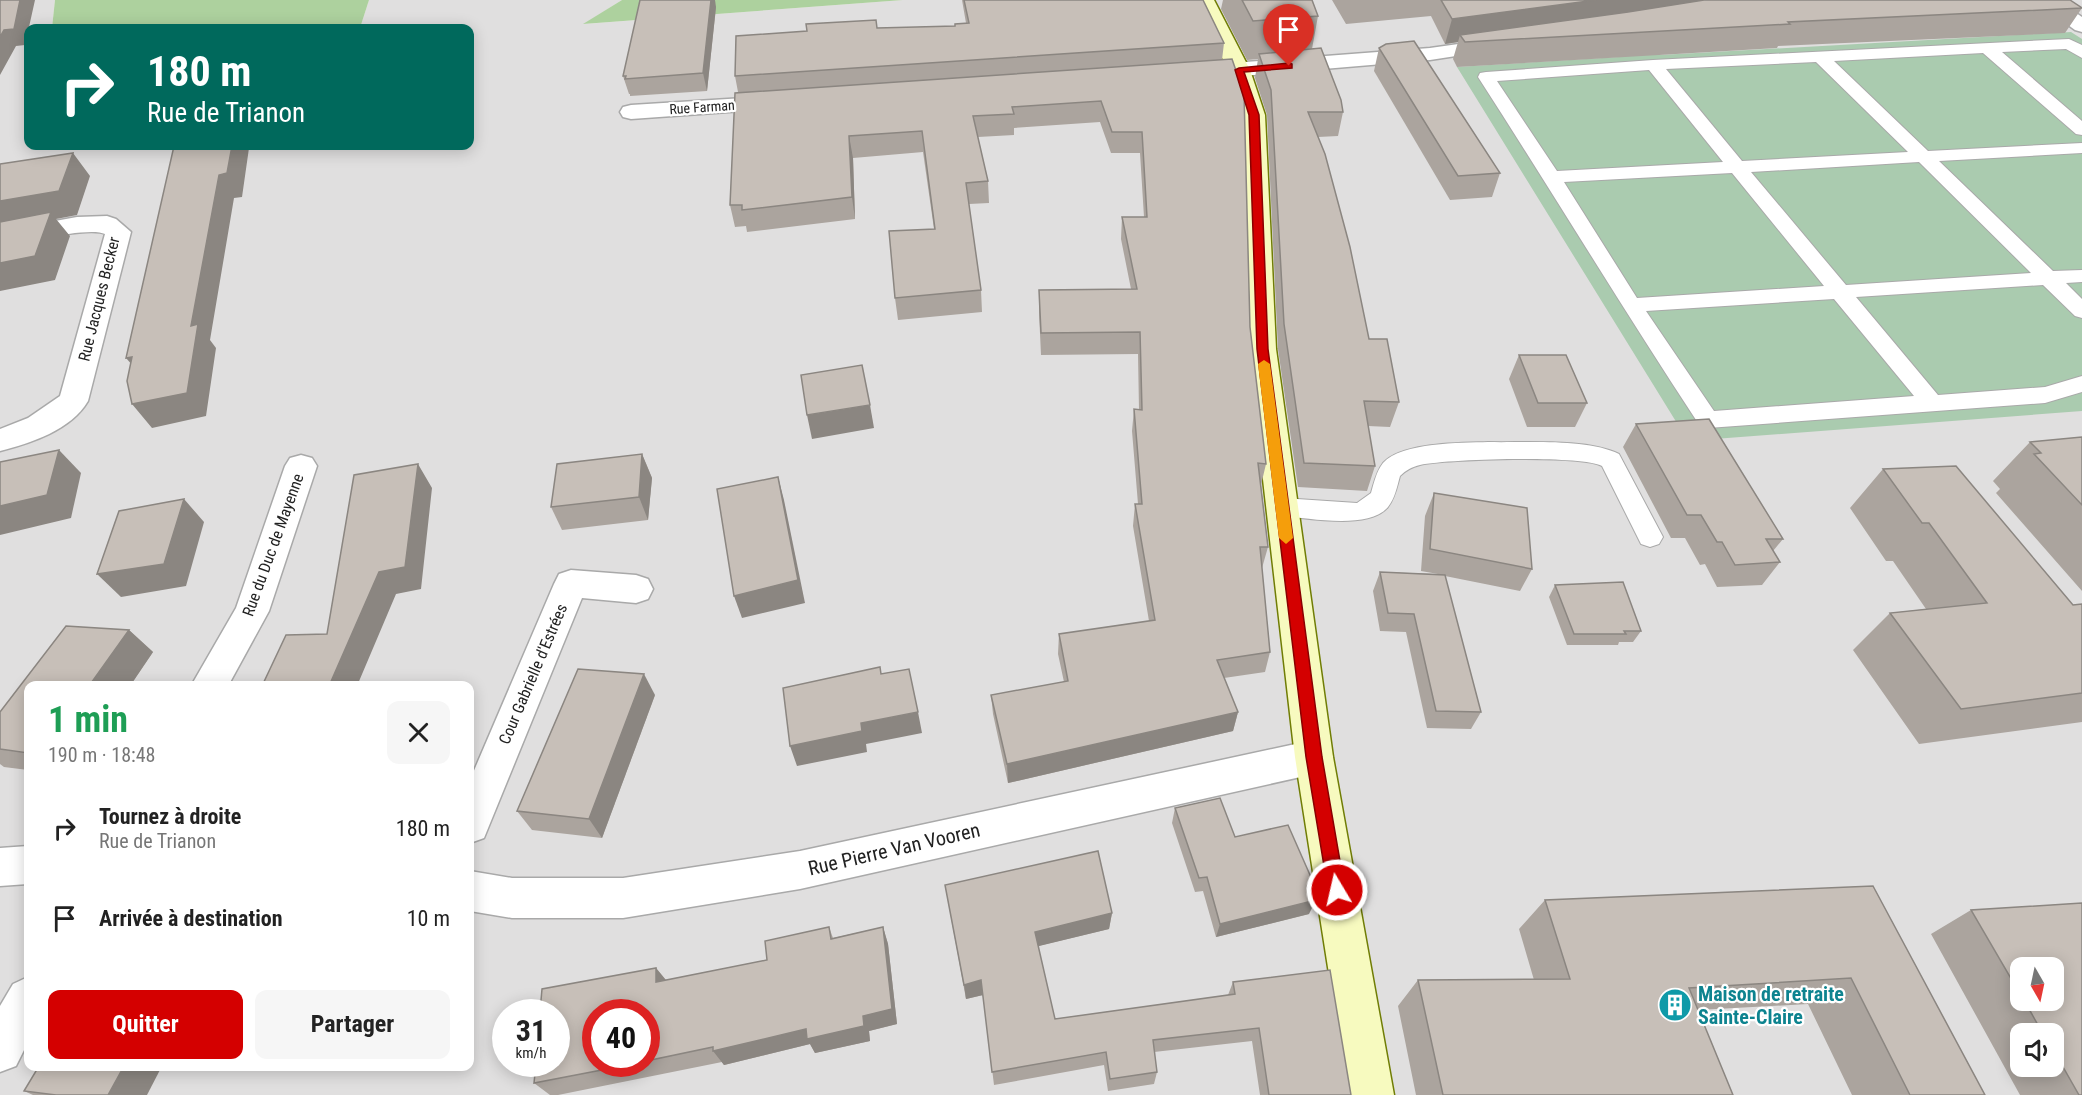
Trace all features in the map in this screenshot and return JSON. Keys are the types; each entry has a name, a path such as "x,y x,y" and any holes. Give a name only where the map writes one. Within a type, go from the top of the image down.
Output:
{"street":[{"path":"1204,0 1239,70 1254,115 1262,349 1314,757 1371,1095"},
{"path":"2044,0 2082,26"},
{"path":"1182,74 1430,54 1524,41"},
{"name":"Rue Farman","path":"631,112 797,101"},
{"name":"Rue Jacques Becker","path":"0,239 77,225 107,224 118,232 73,401 53,419 19,436 0,440"},
{"name":"Rue du Duc de Mayenne","path":"212,681 252,611 301,466"},
{"name":"Cour Gabrielle d'Estrées","path":"474,815 571,584 636,589"},
{"name":"Rue Pierre Van Vooren","path":"474,892 512,898 623,898 800,870 1314,757"},
{"path":"0,867 24,865"},
{"path":"0,1050 24,1006"}],"lane":[{"path":"2082,53 2069,44 1653,65 1486,77 1552,177 1631,305 1708,420 2045,395 2082,384"},
{"path":"1987,48 2082,130"},
{"path":"1821,57 2082,311"},
{"path":"1653,65 1932,403"},
{"path":"1552,177 2082,148"},
{"path":"1631,305 2082,276"},
{"path":"1282,507 1357,512 1369,510 1377,505 1385,492 1388,475 1396,465 1404,461 1445,453 1584,453 1601,455 1611,460 1650,537"}],"shaded area":[{"path":"0,0 55,0 52,24 24,24 24,150 474,150 474,24 361,24 369,0 622,0 584,24 903,0 2082,0 2082,1095 0,1095"}],"green space":[{"path":"55,0 369,0 361,24 52,24"},
{"path":"622,0 903,0 583,24"},
{"path":"2071,32 2082,39 2082,411 1688,441 1457,67 1619,57 1644,36 1660,55"}],"building":[{"path":"0,0 20,0 14,29 4,30 0,37"},
{"path":"640,0 711,0 703,73 625,79 626,76 623,76"},
{"path":"964,0 1203,0 1224,43 735,76 736,36 807,31 806,24 876,20 877,28 955,26 955,24 969,23"},
{"path":"1242,0 1312,0 1318,16 1253,21"},
{"path":"1441,0 1596,0 1452,19"},
{"path":"1704,0 2070,0 2082,8 1788,22 1790,24 1465,42 1460,35"},
{"path":"1414,41 1500,173 1458,176 1379,48 1386,44"},
{"path":"1321,48 1341,100 1343,112 1308,112 1325,154 1350,247 1369,339 1387,339 1399,402 1364,401 1375,466 1304,463 1284,324 1271,90 1259,54"},
{"path":"1232,59 1244,94 1250,327 1266,464 1258,463 1268,547 1260,547 1270,652 1217,660 1238,712 1007,764 991,695 1068,681 1059,634 1155,620 1135,504 1142,504 1134,409 1142,410 1140,332 1041,333 1039,290 1137,289 1122,217 1147,217 1142,132 1112,132 1101,101 1012,107 1014,114 973,116 988,181 966,183 981,290 895,298 889,231 935,229 922,131 849,136 852,197 742,210 742,205 730,205 735,93"},
{"path":"173,150 231,150 227,173 219,175 191,326 198,324 187,393 132,404 127,381 132,357 126,358"},
{"path":"73,153 59,191 0,201 0,164"},
{"path":"51,212 35,256 0,263 0,222"},
{"path":"1519,355 1566,355 1587,403 1538,403"},
{"path":"862,365 870,405 807,415 801,375"},
{"path":"1709,419 1783,539 1766,539 1780,562 1735,565 1722,542 1717,542 1701,515 1687,515 1636,424"},
{"path":"2082,437 2082,505 2034,454 2041,453 2030,442"},
{"path":"59,450 47,495 0,506 0,462"},
{"path":"642,454 639,497 551,507 557,464"},
{"path":"418,464 405,567 379,572 331,681 264,681 286,635 327,634 354,475"},
{"path":"1956,466 2073,605 2082,604 2082,693 1961,709 1890,613 1987,603 1929,523 1922,523 1883,469"},
{"path":"778,477 798,580 734,596 717,489"},
{"path":"1434,493 1527,508 1532,569 1430,549"},
{"path":"184,499 164,564 97,574 119,511"},
{"path":"1380,572 1445,575 1481,712 1436,711 1414,614 1388,613"},
{"path":"1623,582 1641,631 1624,631 1626,634 1574,634 1555,585"},
{"path":"66,626 129,630 93,681 24,681 24,752 0,749 0,712"},
{"path":"880,667 881,674 909,669 918,712 861,723 862,731 790,746 783,688"},
{"path":"578,669 644,674 589,819 517,811"},
{"path":"1220,798 1235,837 1288,825 1310,875 1316,900 1220,924 1207,877 1199,878 1175,808"},
{"path":"1098,851 1112,913 1035,932 1055,1019 1235,994 1233,982 1330,970 1351,1095 1269,1095 1259,1028 1153,1040 1157,1072 1110,1079 1106,1052 992,1072 981,980 964,985 945,885"},
{"path":"1873,886 1985,1095 1910,1095 1851,978 1689,988 1733,1095 1443,1095 1418,980 1570,979 1545,900"},
{"path":"2082,903 2082,1095 2079,1095 2064,1069 2064,1023 2037,1023 2030,1011 2064,1011 2064,957 2010,957 2010,977 1971,910"},
{"path":"829,927 831,939 883,927 892,1009 863,1016 864,1026 807,1039 806,1029 713,1051 713,1047 660,1058 660,999 582,999 582,1074 570,1076 570,999 541,999 542,989 656,968 656,982 767,960 765,941"},
{"path":"36,1071 121,1071 108,1095 56,1095 24,1091"},
{"path":"535,1077 565,1077 534,1083"}],"slow traffic":[{"path":"1264,364 1286,538"}],"place":[{"name":"Maison de retraite Sainte-Claire","path":"1675,1005"}],"route":[{"path":"1289,66 1239,70 1254,115 1262,349 1314,757 1337,890"}]}
